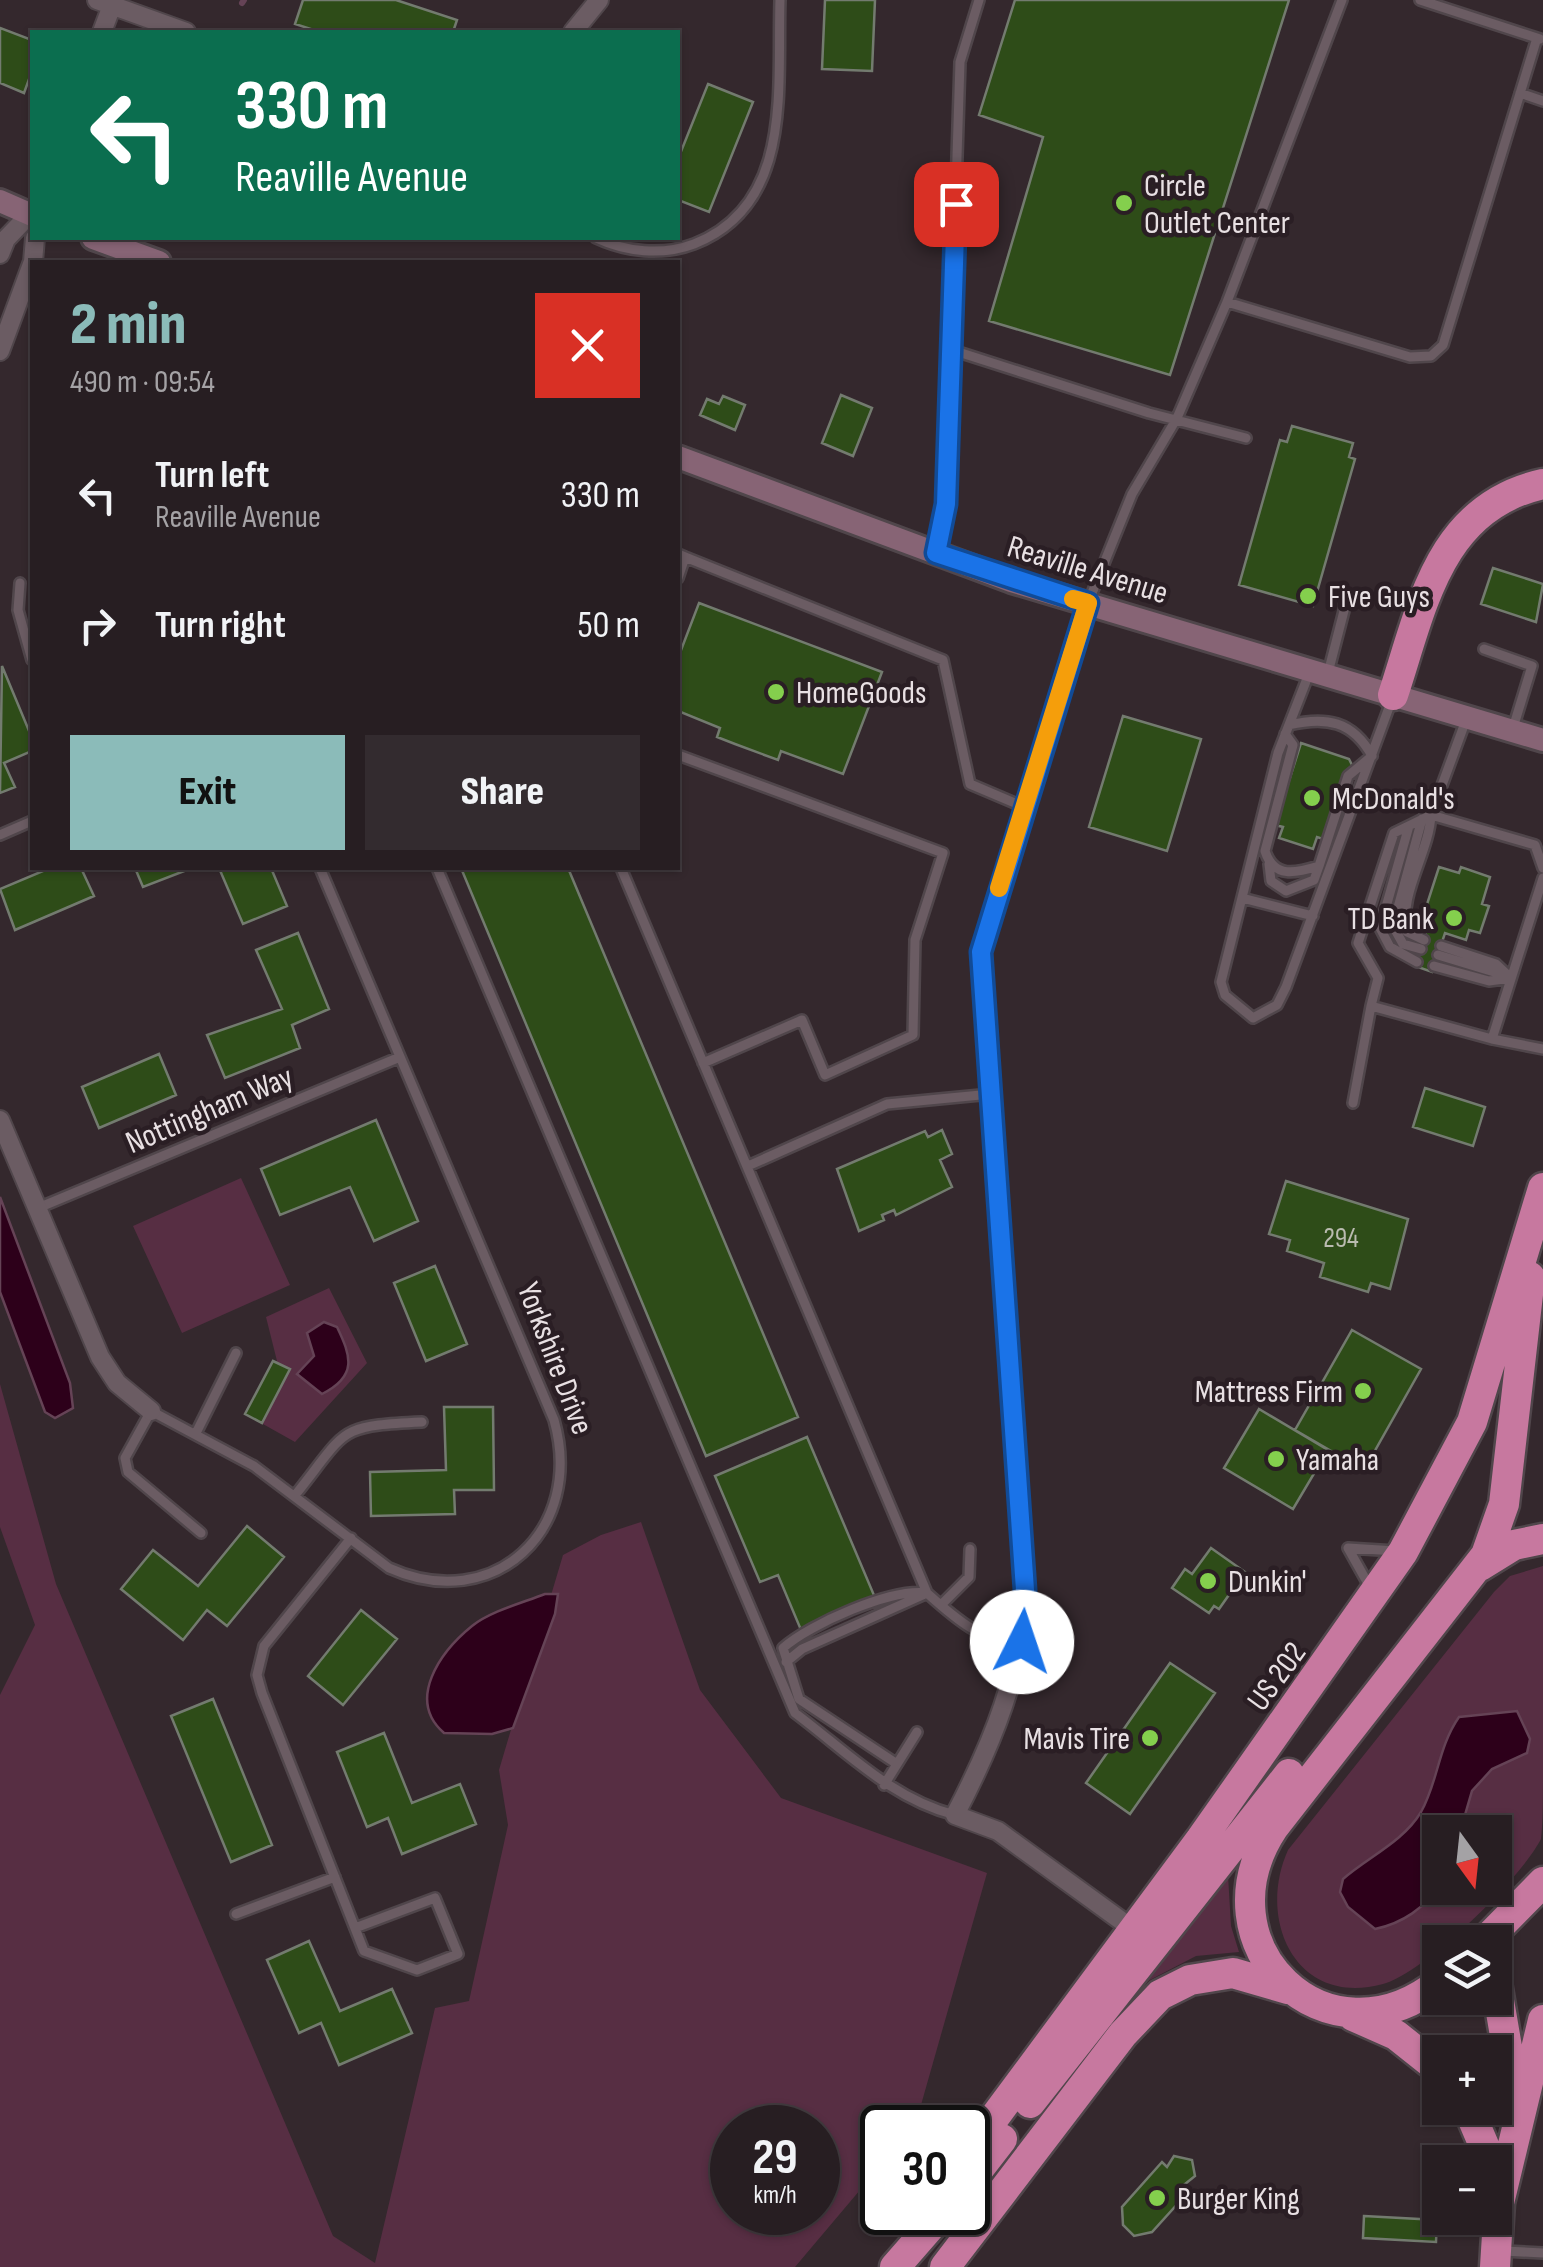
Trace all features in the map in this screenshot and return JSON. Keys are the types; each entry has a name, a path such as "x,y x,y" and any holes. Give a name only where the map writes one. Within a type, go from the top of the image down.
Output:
{"highway":[{"path":"1393,695 1422,598 1452,540 1474,516 1504,497 1541,486"},
{"name":"US 202","path":"990,2123 1134,1930 1403,1552 1472,1422 1543,1188"},
{"path":"1301,1996 1270,1967 1254,1938 1249,1878 1274,1827 1486,1554 1504,1504 1543,1200"},
{"path":"1468,1580 1502,1551 1543,1539"},
{"path":"990,2155 1291,1771 1355,1723"},
{"path":"1504,1925 1543,1882"},
{"path":"945,2267 1123,2034 1160,1996 1190,1980 1233,1973 1263,1979 1396,2035 1422,2056"},
{"path":"1346,2014 1397,2007 1422,1992"},
{"path":"1501,2015 1518,2123"},
{"path":"1511,2145 1543,2020"},
{"path":"882,2267 905,2235"},
{"path":"895,2267 923,2235"}],"street":[{"path":"574,30 599,0"},
{"path":"102,30 108,2 181,30"},
{"path":"0,202 30,215"},
{"path":"0,254 6,238 30,218"},
{"path":"98,240 154,260"},
{"path":"0,351 30,271"},
{"name":"Reaville Avenue","path":"680,458 936,553 1088,603 1543,740"},
{"path":"1088,603 981,952 1025,1590 1022,1642 992,1740 956,1815 998,1830 1134,1930"},
{"name":"Yorkshire Drive","path":"0,1120 109,1373 151,1410"}],"lane":[{"path":"604,240 641,250 682,248 732,223 752,202 773,151 780,0"},
{"path":"936,553 946,504 960,62 979,0"},
{"path":"1088,603 1132,494 1176,418 1227,302 1342,0"},
{"path":"1227,302 1410,357 1431,356 1443,345 1540,39 1420,0"},
{"path":"1520,93 1543,101"},
{"path":"952,350 1246,438"},
{"path":"682,555 943,660 970,784 1024,807"},
{"path":"20,583 18,610 30,653"},
{"path":"1346,603 1319,673 1287,730 1221,988 1254,1018 1277,1005 1393,695"},
{"path":"1484,649 1538,668 1512,731"},
{"path":"1422,945 1407,932 1403,916 1430,839 1426,817 1467,717"},
{"path":"1287,730 1314,719 1334,720 1361,735 1372,756"},
{"path":"1287,730 1294,745 1265,851 1271,881 1286,891 1314,880 1348,776 1372,756"},
{"path":"680,757 943,853 914,940 912,1035 824,1075 802,1020 703,1063"},
{"path":"1353,1102 1378,978 1358,943 1394,833 1426,817 1535,845 1543,868"},
{"path":"0,835 30,823"},
{"path":"1409,826 1380,928 1390,947 1417,962"},
{"path":"1269,864 1282,872 1296,873 1318,866"},
{"name":"Yorkshire Drive","path":"151,1410 196,1432 296,1494 351,1538 409,1576 465,1579 518,1557 550,1519 563,1470 554,1420 321,870"},
{"path":"438,870 772,1668 795,1713 873,1772 884,1785 928,1808 956,1815"},
{"path":"621,870 927,1593 979,1633 1000,1642 1022,1642"},
{"path":"1492,1039 1543,878"},
{"path":"1242,898 1313,916"},
{"path":"1438,956 1496,964 1512,978 1488,980 1438,956"},
{"path":"1372,1006 1543,1049"},
{"name":"Nottingham Way","path":"38,1208 400,1056"},
{"path":"748,1166 887,1104 991,1094"},
{"path":"196,1432 236,1353"},
{"path":"151,1410 125,1458 128,1472 201,1533"},
{"path":"296,1494 346,1431 360,1425 422,1422"},
{"path":"351,1538 264,1646 257,1675 335,1877 364,1951 417,1970 458,1954 435,1898 355,1928"},
{"path":"1375,1596 1348,1548 1403,1552"},
{"path":"941,1606 970,1576 970,1549"},
{"path":"897,1764 800,1699 786,1662 802,1649 927,1593"},
{"path":"884,1785 916,1732"},
{"path":"236,1914 335,1877"},
{"path":"1495,2259 1543,2253"}],"shaded area":[{"path":"241,1178 290,1285 182,1333 133,1226"},
{"path":"0,1197 70,1383 73,1408 55,1418 45,1412 0,1292"},
{"path":"329,1288 367,1363 295,1442 245,1414 273,1361 277,1361 266,1317"},
{"path":"324,1322 337,1327 346,1347 348,1365 342,1380 322,1394 297,1374 314,1356 307,1333"},
{"path":"0,1384 56,1584 333,2236 375,2263 435,2008 469,2001 508,1825 499,1770 563,1555 601,1535 641,1522 700,1690 781,1798 987,1873 921,2105 860,2105 860,2190 840,2214 840,2105 710,2105 710,2235 822,2235 795,2267 0,2267 0,1695 35,1625 0,1527"},
{"path":"1543,1566 1541,1839 1512,1878 1512,1815 1422,1815 1422,1905 1488,1905 1468,1925 1422,1925 1422,1962 1401,1976 1383,1984 1353,1988 1327,1983 1307,1971 1291,1953 1281,1930 1277,1904 1279,1877 1288,1850 1510,1576"},
{"path":"545,1594 558,1594 555,1614 513,1728 492,1734 444,1733 433,1720 428,1691 449,1649 480,1621"},
{"path":"1517,1711 1530,1739 1527,1753 1492,1769 1472,1791 1465,1815 1422,1815 1423,1905 1403,1919 1375,1929 1348,1907 1340,1892 1343,1879 1414,1823 1427,1801 1447,1740 1459,1717"},
{"path":"1228,1875 1231,1926 1239,1952 1196,1956 1144,1983 1140,1980"}],"building":[{"path":"303,0 396,0 457,20 454,30 314,30 295,24"},
{"path":"825,0 875,0 872,71 822,69"},
{"name":"Circle Outlet Center","path":"1015,0 1289,0 1170,375 989,321 1043,137 979,115"},
{"path":"0,28 30,39 30,76 24,93 0,83"},
{"path":"708,84 753,102 709,212 680,201 680,154"},
{"path":"841,395 872,408 853,456 822,443"},
{"path":"723,396 745,405 735,430 700,415 707,399 719,404"},
{"path":"1292,426 1353,443 1349,457 1355,459 1313,606 1239,585 1280,440 1287,442"},
{"path":"1493,568 1543,584 1536,622 1481,604"},
{"name":"HomeGoods","path":"699,603 882,672 843,774 781,751 778,760 735,744 717,737 720,728 680,712 680,653"},
{"path":"2,666 30,733 30,752 4,763 15,787 0,793"},
{"path":"1123,716 1201,739 1167,851 1089,827"},
{"name":"McDonald's","path":"1301,743 1349,759 1352,765 1334,821 1329,820 1323,839 1317,837 1313,849 1279,838 1283,827 1275,825"},
{"name":"TD Bank","path":"1439,867 1459,873 1461,867 1490,877 1482,904 1489,906 1480,933 1469,930 1466,940 1445,933 1432,972 1415,966 1426,932 1419,929"},
{"path":"45,870 82,870 94,896 15,930 0,889"},
{"path":"136,870 187,870 143,887"},
{"path":"220,870 272,870 287,906 243,924"},
{"path":"462,870 569,870 798,1417 706,1456"},
{"path":"298,933 329,1009 292,1025 300,1048 225,1078 207,1035 282,1009 256,950"},
{"path":"159,1054 176,1095 99,1128 82,1087"},
{"path":"1425,1088 1485,1107 1473,1146 1413,1127"},
{"path":"376,1120 418,1221 374,1241 350,1187 280,1215 261,1169"},
{"path":"942,1130 952,1154 940,1160 952,1187 896,1215 894,1210 882,1215 884,1220 859,1231 837,1169 925,1131 928,1137"},
{"path":"1286,1181 1408,1219 1390,1289 1371,1283 1368,1292 1320,1277 1324,1263 1287,1251 1290,1240 1269,1234"},
{"path":"435,1266 467,1344 426,1361 394,1283"},
{"name":"Mattress Firm","path":"1352,1330 1421,1369 1364,1470 1295,1430"},
{"path":"273,1361 290,1369 262,1423 245,1414"},
{"path":"444,1407 493,1407 494,1490 454,1490 455,1514 371,1516 370,1472 446,1470"},
{"name":"Yamaha","path":"1259,1409 1328,1450 1293,1509 1224,1468"},
{"path":"807,1437 876,1600 801,1630 778,1575 760,1582 715,1476"},
{"path":"247,1526 284,1557 227,1626 207,1610 183,1640 121,1589 153,1550 198,1586"},
{"name":"Dunkin'","path":"1211,1548 1245,1572 1219,1609 1214,1606 1209,1613 1172,1588 1185,1569 1192,1574"},
{"path":"361,1610 397,1639 343,1705 308,1676"},
{"name":"Mavis Tire","path":"1170,1663 1215,1693 1130,1814 1086,1783"},
{"path":"213,1699 272,1845 231,1862 171,1716"},
{"path":"384,1733 412,1803 460,1784 476,1824 402,1854 388,1818 367,1827 337,1752"},
{"path":"309,1941 340,2011 392,1989 412,2033 339,2065 321,2023 299,2033 267,1960"},
{"name":"Burger King","path":"1174,2156 1192,2160 1195,2176 1185,2184 1191,2189 1152,2232 1134,2236 1123,2225 1122,2207 1162,2162 1167,2167"},
{"path":"1364,2216 1422,2219 1422,2235 1436,2235 1436,2242 1363,2238"}],"slow traffic":[{"path":"999,888 1088,603 1073,599"}],"place":[{"name":"Circle Outlet Center","path":"1124,203"},
{"name":"Five Guys","path":"1308,596"},
{"name":"HomeGoods","path":"776,692"},
{"name":"McDonald's","path":"1312,798"},
{"name":"TD Bank","path":"1454,918"},
{"name":"Mattress Firm","path":"1363,1391"},
{"name":"Yamaha","path":"1276,1459"},
{"name":"Dunkin'","path":"1208,1581"},
{"name":"Mavis Tire","path":"1150,1738"},
{"name":"Burger King","path":"1157,2198"}],"route":[{"path":"956,204 946,504 936,553 1088,603 981,952 981,1001 991,1094 1025,1590 1022,1642"}]}
